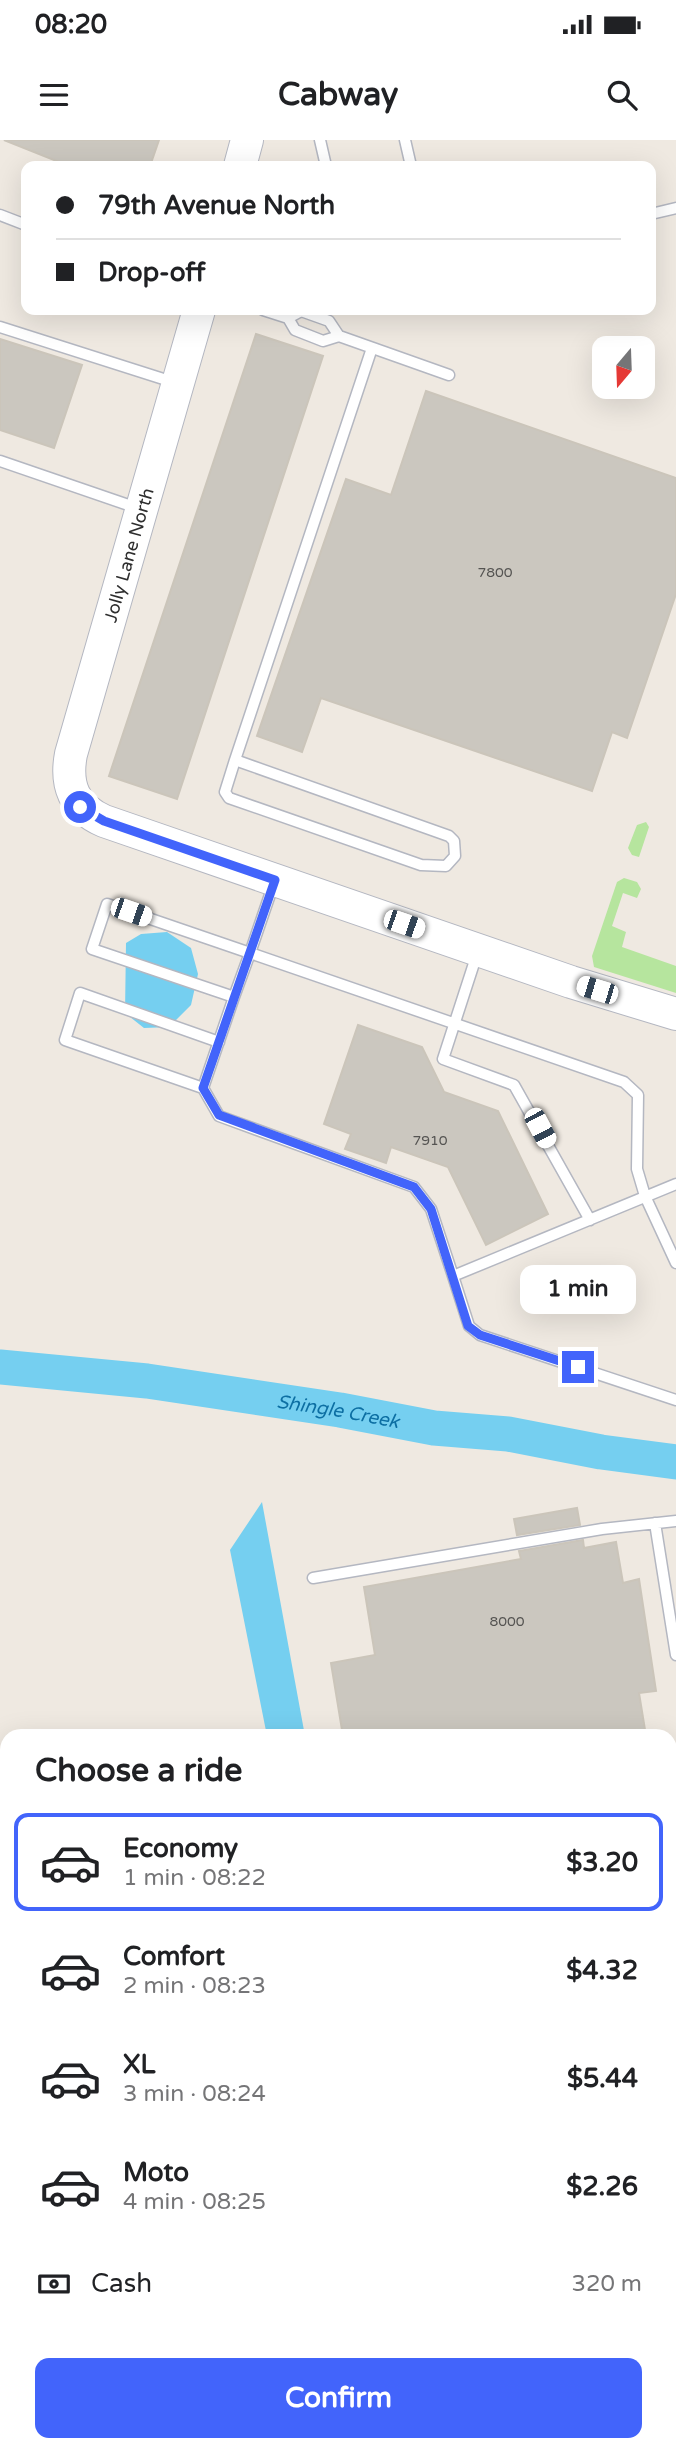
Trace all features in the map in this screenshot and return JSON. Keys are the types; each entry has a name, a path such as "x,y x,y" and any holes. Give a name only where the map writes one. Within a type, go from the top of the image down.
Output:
{"street":[{"path":"241,161 247,140"},
{"name":"Jolly Lane North","path":"198,315 71,754 70,785 75,800 88,813 104,821 275,880"},
{"path":"275,880 676,1014"}],"lane":[{"path":"320,140 325,161"},
{"path":"405,140 410,161"},
{"path":"656,213 676,208"},
{"path":"0,215 21,223"},
{"path":"279,315 288,318 295,330 323,341 339,336"},
{"path":"288,318 294,315"},
{"path":"310,315 329,321 339,336 449,375"},
{"path":"0,327 179,384"},
{"path":"235,760 449,836 454,841 455,856 446,866 421,865 229,798 225,792 235,760 372,348"},
{"path":"0,461 142,510"},
{"path":"203,1088 275,880"},
{"path":"234,997 92,949 107,904 624,1082 638,1095 637,1169 645,1196 676,1262"},
{"path":"479,949 443,1059 514,1085 590,1220"},
{"path":"219,1042 80,993 65,1040 203,1088 219,1115 414,1187 431,1209 468,1326 480,1335 676,1400"},
{"path":"453,1276 676,1184"},
{"path":"313,1578 676,1521"},
{"path":"654,1523 676,1655"}],"green space":[{"path":"646,822 649,827 639,857 632,855 628,848 637,825"},
{"path":"624,878 637,882 641,889 637,898 623,893 612,926 626,932 622,947 676,966 676,993 594,967 592,956 617,882"}],"water":[{"path":"167,932 191,948 198,974 191,1005 169,1027 144,1028 125,1013 126,943 141,934"},
{"path":"262,1502 304,1729 266,1729 230,1550"}],"building":[{"path":"4,140 159,140 152,161 56,161"},
{"path":"256,334 323,356 177,799 109,776"},
{"path":"0,339 82,365 54,448 0,430"},
{"path":"426,391 676,478 676,594 627,738 612,732 592,791 321,698 302,752 257,736 346,479 391,495"},
{"path":"358,1025 422,1047 444,1092 498,1111 548,1214 486,1245 448,1167 391,1147 386,1163 345,1149 351,1134 324,1124"},
{"path":"577,1508 580,1525 517,1535 514,1519"},
{"path":"583,1540 584,1548 616,1542 623,1583 639,1579 656,1691 639,1693 645,1729 342,1729 331,1663 375,1655 364,1587 521,1559 519,1551"}],"waterway":[{"name":"Shingle Creek","path":"0,1367 147,1381 340,1410 434,1428 508,1434 601,1452 676,1462"}],"route":[{"path":"80,807 104,821 275,880 203,1088 219,1115 414,1187 431,1209 468,1326 480,1335 578,1367"}]}
